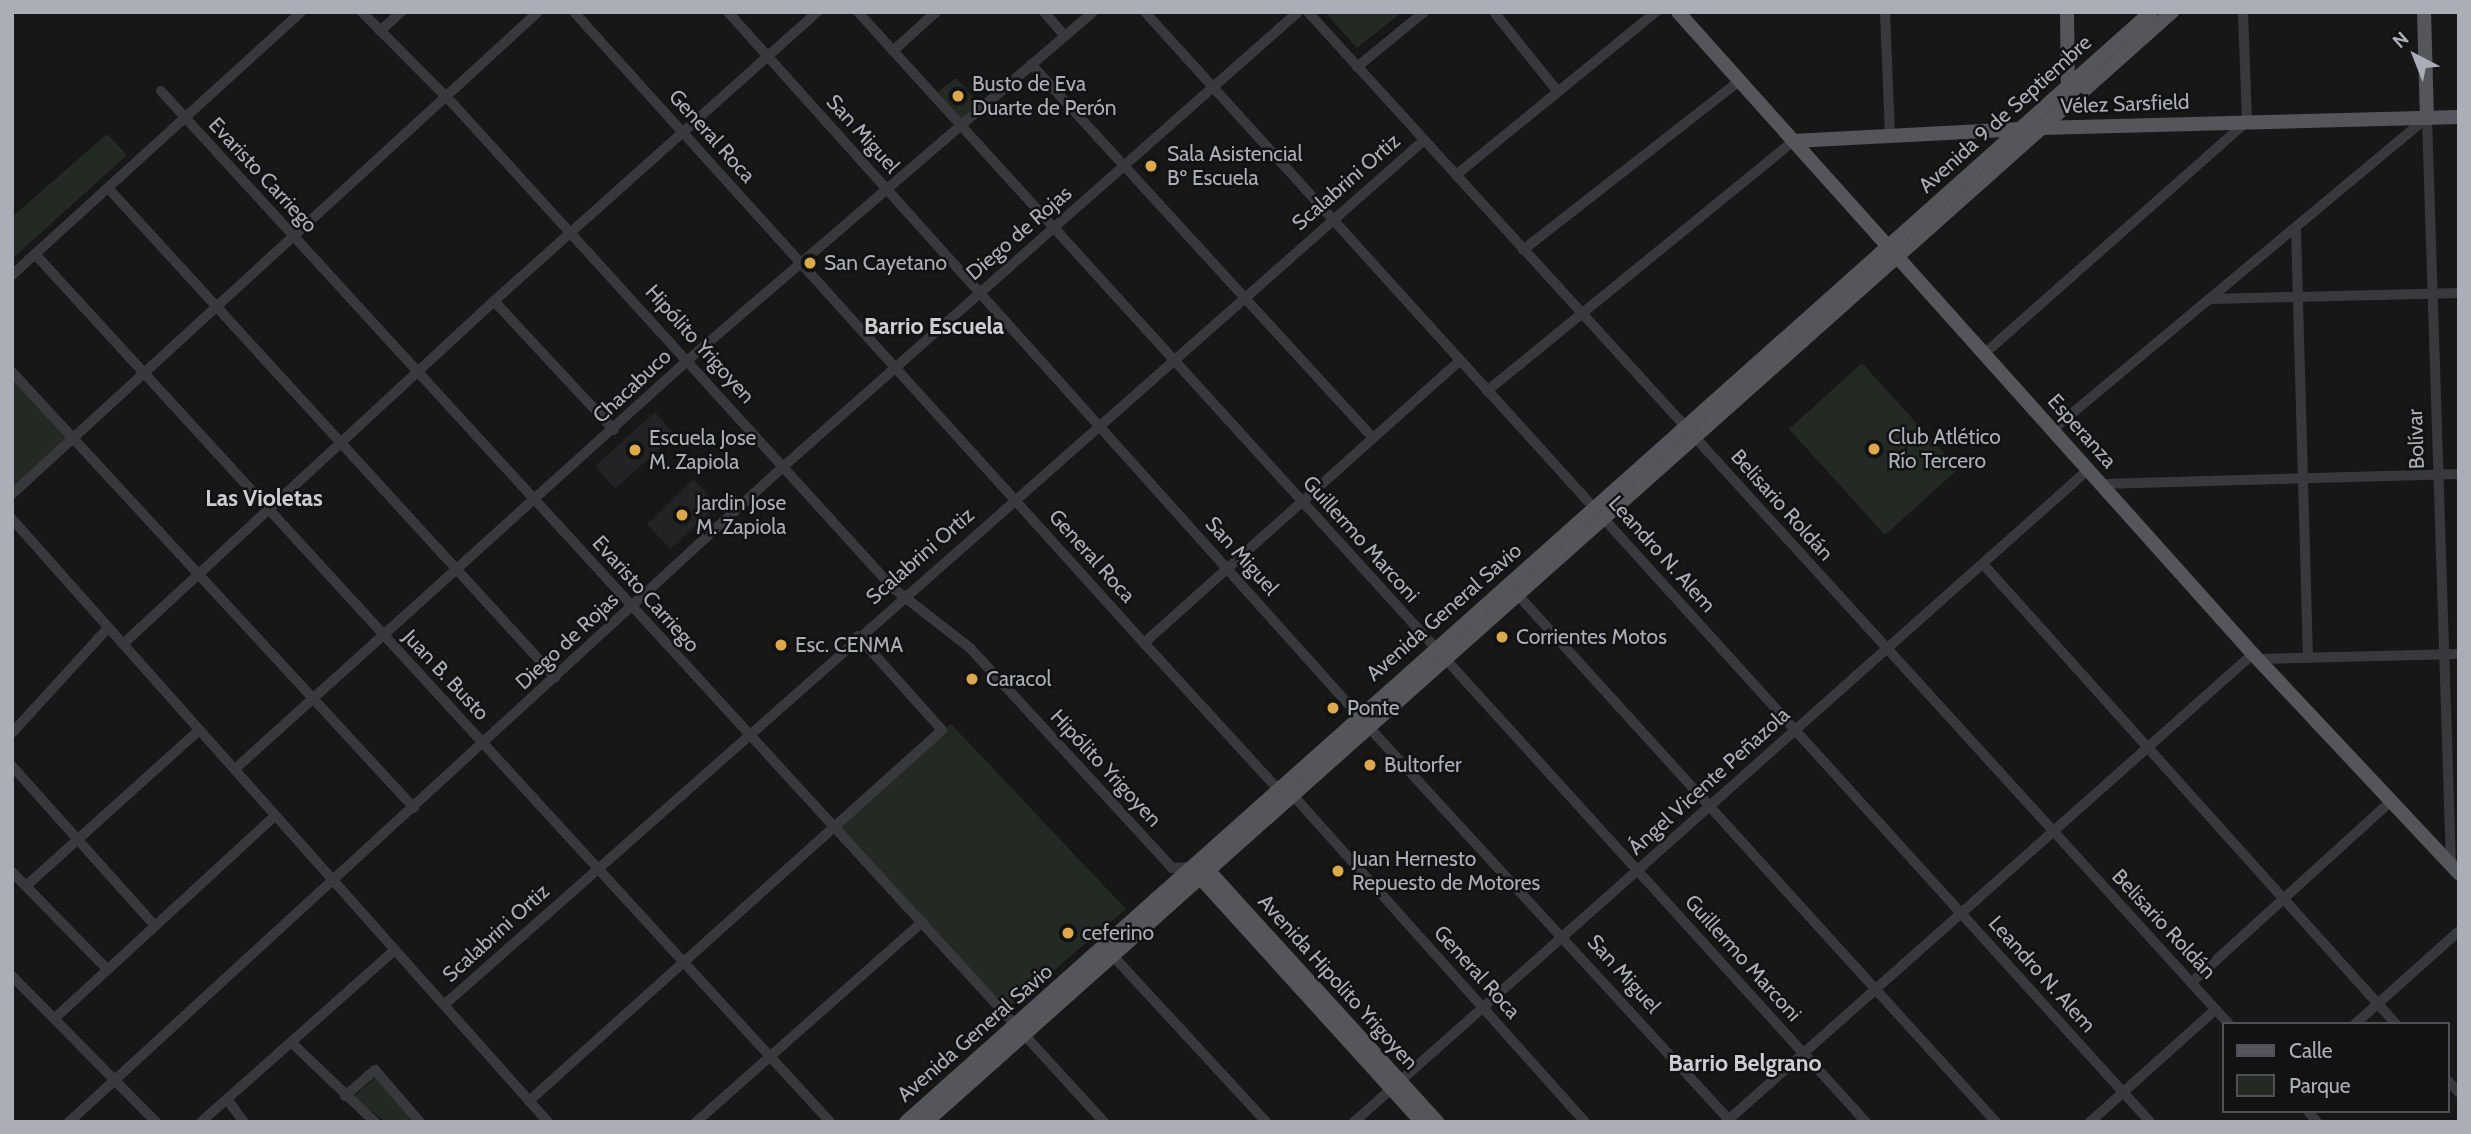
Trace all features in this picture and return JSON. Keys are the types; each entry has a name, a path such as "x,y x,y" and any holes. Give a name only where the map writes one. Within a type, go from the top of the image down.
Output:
{"main road":[{"name":"Esperanza","path":"1678,12 1891,253 2089,469 2256,657 2455,869"},
{"path":"2067,12 2068,103"},
{"name":"Avenida 9 de Septiembre","path":"1891,253 2019,129 2151,12"},
{"name":"Avenida 9 de Septiembre","path":"1891,253 2040,128 2172,12"},
{"name":"Bolívar","path":"2424,12 2427,118"},
{"name":"Vélez Sarsfield","path":"1793,141 2040,128 2459,117"},
{"name":"Avenida General Savio","path":"905,1122 928,1117 1020,1030 1199,872 1292,796 1369,726 1439,654 1891,253"},
{"name":"Avenida General Savio","path":"1020,1030 1114,957 1199,872 1277,788 1358,715 1517,594 1598,512"},
{"name":"Avenida Hipolito Yrigoyen","path":"1199,872 1396,1084 1437,1122"},
{"name":"Avenida Hipolito Yrigoyen","path":"1396,1084 1423,1122"}],"street":[{"path":"12,275 301,12"},
{"name":"Hipólito Yrigoyen","path":"362,12 571,232 902,597 970,648 1172,868 1199,872"},
{"path":"380,31 401,12"},
{"path":"12,494 215,304 538,12"},
{"name":"General Roca","path":"574,12 1144,643 1277,788 1292,796 1586,1122"},
{"name":"San Miguel","path":"728,12 1358,715 1563,936 1728,1121"},
{"path":"123,644 338,443 817,12"},
{"name":"Guillermo Marconi","path":"858,12 1866,1122"},
{"path":"893,51 936,12"},
{"path":"1044,12 1064,36"},
{"name":"Chacabuco","path":"235,769 614,430 688,360 1093,12"},
{"name":"Leandro N. Alem","path":"1145,12 1331,221 2150,1122"},
{"name":"Diego de Rojas","path":"69,1122 334,882 784,466 1211,86 1298,12"},
{"name":"Belisario Roldán","path":"1308,12 2227,1022"},
{"path":"1357,67 1424,12"},
{"path":"1494,12 1558,92"},
{"path":"1455,175 1656,12"},
{"path":"1885,12 1890,136"},
{"path":"1984,354 2247,121 2243,12"},
{"path":"1031,64 1373,438"},
{"path":"1523,250 1738,82"},
{"name":"Evaristo Carriego","path":"161,91 1104,1122"},
{"path":"2052,430 2427,118"},
{"name":"Bolívar","path":"2427,118 2444,654 2455,869"},
{"name":"Scalabrini Ortiz","path":"444,1005 902,597 1424,140"},
{"path":"1488,391 1793,141"},
{"path":"108,188 338,443 555,677"},
{"path":"2296,229 2308,658"},
{"name":"Juan B. Busto","path":"34,254 830,1122"},
{"path":"2210,299 2459,293"},
{"path":"494,301 614,430"},
{"path":"1144,643 1460,360"},
{"path":"12,372 414,808"},
{"name":"Ángel Vicente Peñazola","path":"1354,1122 2089,469"},
{"path":"2102,484 2459,474"},
{"path":"12,519 548,1122"},
{"path":"1983,564 2394,1022"},
{"path":"1517,594 1996,1122"},
{"path":"12,733 108,628"},
{"path":"530,1101 942,730 858,636"},
{"path":"1728,1121 2148,747 2256,657 2459,654"},
{"path":"26,886 76,838 200,730"},
{"path":"12,766 155,925"},
{"path":"2191,983 2392,800"},
{"path":"55,1018 275,816"},
{"path":"12,872 107,969"},
{"path":"696,1122 922,922"},
{"path":"2357,1022 2459,931"},
{"path":"201,1122 293,1044 395,950"},
{"path":"1114,957 1266,1122"},
{"path":"12,976 156,1122"},
{"path":"2090,1122 2216,1009"},
{"path":"293,1044 375,1122"},
{"path":"345,1096 375,1070 420,1122"},
{"path":"227,1099 244,1122"}],"shaded area":[{"name":"Escuela Jose M. Zapiola","path":"655,412 675,435 615,489 595,466"},
{"name":"Jardin Jose M. Zapiola","path":"694,479 717,506 670,549 647,524"}],"green space":[{"path":"1325,12 1402,12 1357,48"},
{"path":"956,78 982,107 960,125 933,96"},
{"path":"107,134 127,155 12,259 12,217"},
{"name":"Club Atlético Río Tercero","path":"1862,363 1958,469 1885,535 1789,429"},
{"path":"12,377 69,437 12,487"},
{"path":"951,724 1126,909 1004,1013 835,827"},
{"path":"376,1077 414,1122 386,1122 353,1097"}],"place":[{"name":"Busto de Eva Duarte de Perón","path":"958,96"},
{"name":"Sala Asistencial Bº Escuela","path":"1151,166"},
{"name":"San Cayetano","path":"810,263"},
{"name":"Club Atlético Río Tercero","path":"1874,449"},
{"name":"Escuela Jose M. Zapiola","path":"635,450"},
{"name":"Jardin Jose M. Zapiola","path":"682,515"},
{"name":"Corrientes Motos","path":"1502,637"},
{"name":"Esc. CENMA","path":"781,645"},
{"name":"Caracol","path":"972,679"},
{"name":"Ponte","path":"1333,708"},
{"name":"Bultorfer","path":"1370,765"},
{"name":"Juan Hernesto Repuesto de Motores","path":"1338,871"},
{"name":"ceferino","path":"1068,933"}],"district":[{"name":"Barrio Escuela","path":"934,326"},
{"name":"Las Violetas","path":"264,498"},
{"name":"Barrio Belgrano","path":"1745,1063"}]}
